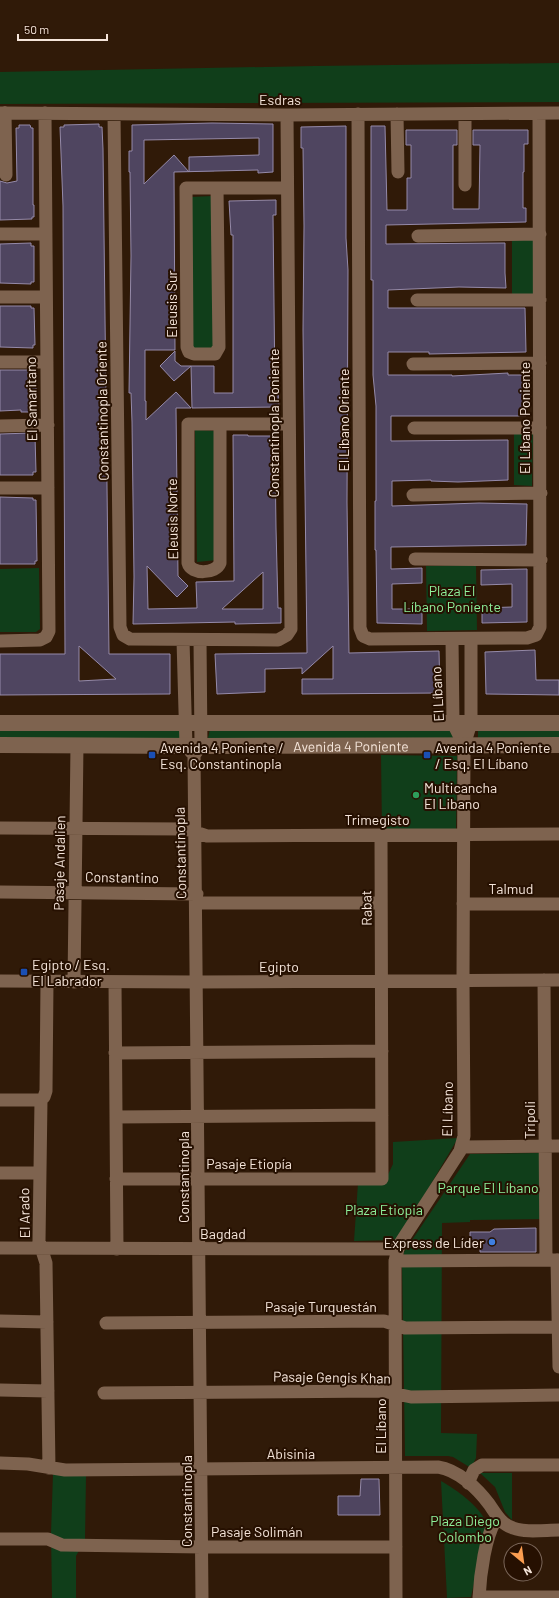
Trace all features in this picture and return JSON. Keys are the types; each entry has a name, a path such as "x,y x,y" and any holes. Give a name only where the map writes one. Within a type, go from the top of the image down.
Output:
{"street":[{"name":"Esdras","path":"3,113 286,115 559,113"},
{"path":"3,113 6,175"},
{"name":"El Samaritano","path":"0,641 40,640 46,637 49,631 45,114"},
{"name":"Constantinopla Oriente","path":"114,114 120,627 122,635 130,640 192,640"},
{"name":"El Líbano Oriente","path":"358,114 360,628 363,636 370,640 452,639"},
{"path":"398,114 398,172"},
{"path":"465,114 465,185"},
{"name":"El Líbano Poniente","path":"452,639 527,638 536,635 540,628 539,114"},
{"name":"Constantinopla Poniente","path":"192,640 278,640 285,637 291,626 286,115"},
{"name":"Eleusis Sur","path":"217,188 219,347 215,354 194,354 189,352 187,347 186,188 217,188 287,188"},
{"path":"0,234 46,234"},
{"path":"418,236 540,234"},
{"path":"0,297 46,297"},
{"path":"417,300 540,300"},
{"path":"0,362 47,362"},
{"path":"413,364 540,363"},
{"name":"Eleusis Norte","path":"220,424 220,563 217,568 212,570 194,570 189,566 188,562 188,424 220,424 289,424"},
{"path":"0,426 48,425"},
{"path":"414,428 540,428"},
{"path":"0,488 48,488"},
{"path":"413,495 540,493"},
{"path":"415,558 541,560"},
{"name":"El Líbano","path":"452,639 453,723 464,746"},
{"name":"El Líbano","path":"396,1598 396,1255 462,1147 464,1136 464,746 471,723 471,639"},
{"name":"Constantinopla","path":"192,640 201,723 194,749 198,982 202,1598"},
{"name":"Constantinopla","path":"192,640 185,723 194,749"},
{"name":"Avenida 4 Poniente","path":"0,723 559,723"},
{"name":"Avenida 4 Poniente","path":"0,745 77,745 194,749 559,745"},
{"name":"Pasaje Andalien","path":"74,982 77,745"},
{"name":"Trimegisto","path":"0,828 186,830 207,836 559,834"},
{"name":"Rabat","path":"381,835 382,1179"},
{"name":"Constantino","path":"0,892 382,903"},
{"name":"Talmud","path":"463,904 559,904"},
{"name":"Tripoli","path":"544,980 545,1146 559,1327 559,1367"},
{"name":"Egipto","path":"0,981 198,982 559,980"},
{"name":"El Arado","path":"47,982 46,1092 41,1100 39,1241 46,1263 49,1468"},
{"path":"115,982 117,1249"},
{"path":"115,1053 382,1051"},
{"path":"0,1100 41,1100"},
{"path":"116,1117 382,1115"},
{"path":"462,1147 559,1146"},
{"path":"0,1173 40,1173"},
{"name":"Pasaje Etiopía","path":"116,1179 382,1179"},
{"name":"Bagdad","path":"0,1248 200,1249 554,1260"},
{"path":"0,1321 47,1322"},
{"name":"Pasaje Turquestán","path":"106,1323 384,1321 405,1328 559,1327"},
{"path":"0,1390 48,1391"},
{"name":"Pasaje Gengis Khan","path":"104,1392 382,1391 410,1397 559,1395"},
{"name":"Abisinia","path":"0,1463 28,1464 65,1470 443,1468 451,1471 468,1482 484,1498 504,1524 518,1529 559,1530"},
{"path":"468,1482 476,1468 482,1465 559,1465"},
{"path":"498,1517 490,1530 479,1598 559,1597"},
{"name":"Pasaje Solimán","path":"0,1539 48,1539 62,1545 396,1547"}],"green space":[{"path":"559,63 559,102 0,104 0,72"},
{"path":"212,196 215,350 193,350 191,197"},
{"path":"512,238 535,238 535,294 512,294"},
{"path":"195,430 217,431 217,560 197,562"},
{"path":"514,430 533,430 532,486 514,485"},
{"name":"Plaza El Líbano Poniente","path":"476,565 477,630 427,631 426,566"},
{"path":"39,568 40,629 36,632 0,632 0,569"},
{"path":"0,728 184,729 183,740 0,739"},
{"path":"478,728 559,728 559,738 478,739"},
{"path":"210,729 452,730 457,740 208,738"},
{"path":"381,755 457,756 456,830 382,832"},
{"name":"Plaza Etiopia","path":"458,1138 398,1240 354,1241 358,1183 385,1181 393,1164 393,1142"},
{"name":"Parque El Líbano","path":"541,1153 543,1219 470,1220 470,1222 442,1223 441,1433 477,1434 476,1458 471,1468 453,1457 448,1456 405,1456 402,1262 404,1252 470,1154"},
{"name":"Plaza Diego Colombo","path":"480,1473 512,1473 512,1520 505,1512 495,1487"},
{"path":"53,1474 86,1476 85,1540 76,1556 76,1598 52,1598 51,1533"},
{"name":"Plaza Diego Colombo","path":"441,1481 454,1489 473,1505 487,1523 471,1597 447,1598"}],"building":[{"path":"212,123 273,124 273,172 258,173 258,170 189,172 174,172 175,350 145,350 145,401 146,420 176,392 191,408 176,408 178,576 188,586 177,597 147,566 148,609 197,608 196,582 234,581 233,435 278,436 279,451 275,451 276,528 278,608 281,608 281,623 235,624 235,622 133,624 134,577 132,422 131,393 129,393 131,256 129,151 132,151 132,125","holes":["259,138 259,155 189,157 189,172 174,155 144,184 144,140","263,572 263,609 222,609"]},
{"path":"99,124 99,127 102,127 109,654 170,654 170,694 0,695 0,654 65,654 63,206 60,127 64,127 64,125","holes":["79,646 116,679 79,681"]},
{"path":"19,125 30,125 31,128 33,128 34,217 32,217 32,219 0,220 0,181 7,183 17,181 16,128 19,128"},
{"path":"346,126 349,653 439,651 440,693 302,694 302,679 333,679 333,646 302,674 302,668 265,669 265,692 217,694 215,654 307,653 303,330 304,226 303,148 301,148 301,127"},
{"path":"371,126 385,126 387,210 407,210 407,178 411,178 411,145 406,145 406,130 457,130 457,145 453,145 453,209 479,209 480,145 473,145 473,130 528,130 528,144 524,144 523,172 523,208 526,208 526,222 386,225 386,244 505,243 506,288 459,287 388,290 388,308 525,308 526,352 429,354 429,352 388,352 388,375 452,376 508,373 508,375 525,375 526,416 391,416 391,441 508,440 508,480 458,482 431,480 392,481 392,506 479,503 527,504 526,545 391,547 391,569 422,568 422,583 392,584 392,609 422,609 422,624 377,623 375,550 376,406 373,375 373,280 371,280"},
{"path":"276,200 276,215 273,215 275,392 278,392 279,407 192,408 191,366 214,366 214,393 233,393 233,235 231,235 229,201"},
{"path":"31,243 31,246 34,246 34,282 31,282 31,284 0,283 0,244"},
{"path":"0,306 31,306 31,308 34,308 35,345 33,345 33,348 0,347"},
{"path":"175,351 175,361 181,366 191,366 174,381 160,366"},
{"path":"0,370 32,370 32,373 36,372 36,409 33,409 33,412 21,412 21,410 0,411"},
{"path":"31,433 32,436 35,436 36,472 33,472 33,475 0,475 0,434"},
{"path":"0,497 33,498 33,500 36,500 37,561 35,561 35,564 0,564"},
{"path":"527,569 527,622 482,623 482,608 512,607 512,584 481,585 481,570"},
{"path":"535,650 536,680 559,680 559,695 486,694 485,652"},
{"path":"536,1228 536,1252 480,1252 480,1247 470,1247 470,1232 490,1232 494,1229"},
{"path":"361,1479 379,1479 380,1515 338,1515 338,1496 360,1496"}],"place":[{"name":"Avenida 4 Poniente / Esq. Constantinopla","path":"152,755"},
{"name":"Avenida 4 Poniente / Esq. El Líbano","path":"427,755"},
{"name":"Multicancha El Libano","path":"416,795"},
{"name":"Egipto / Esq. El Labrador","path":"24,972"},
{"name":"Express de Líder","path":"492,1242"}]}
